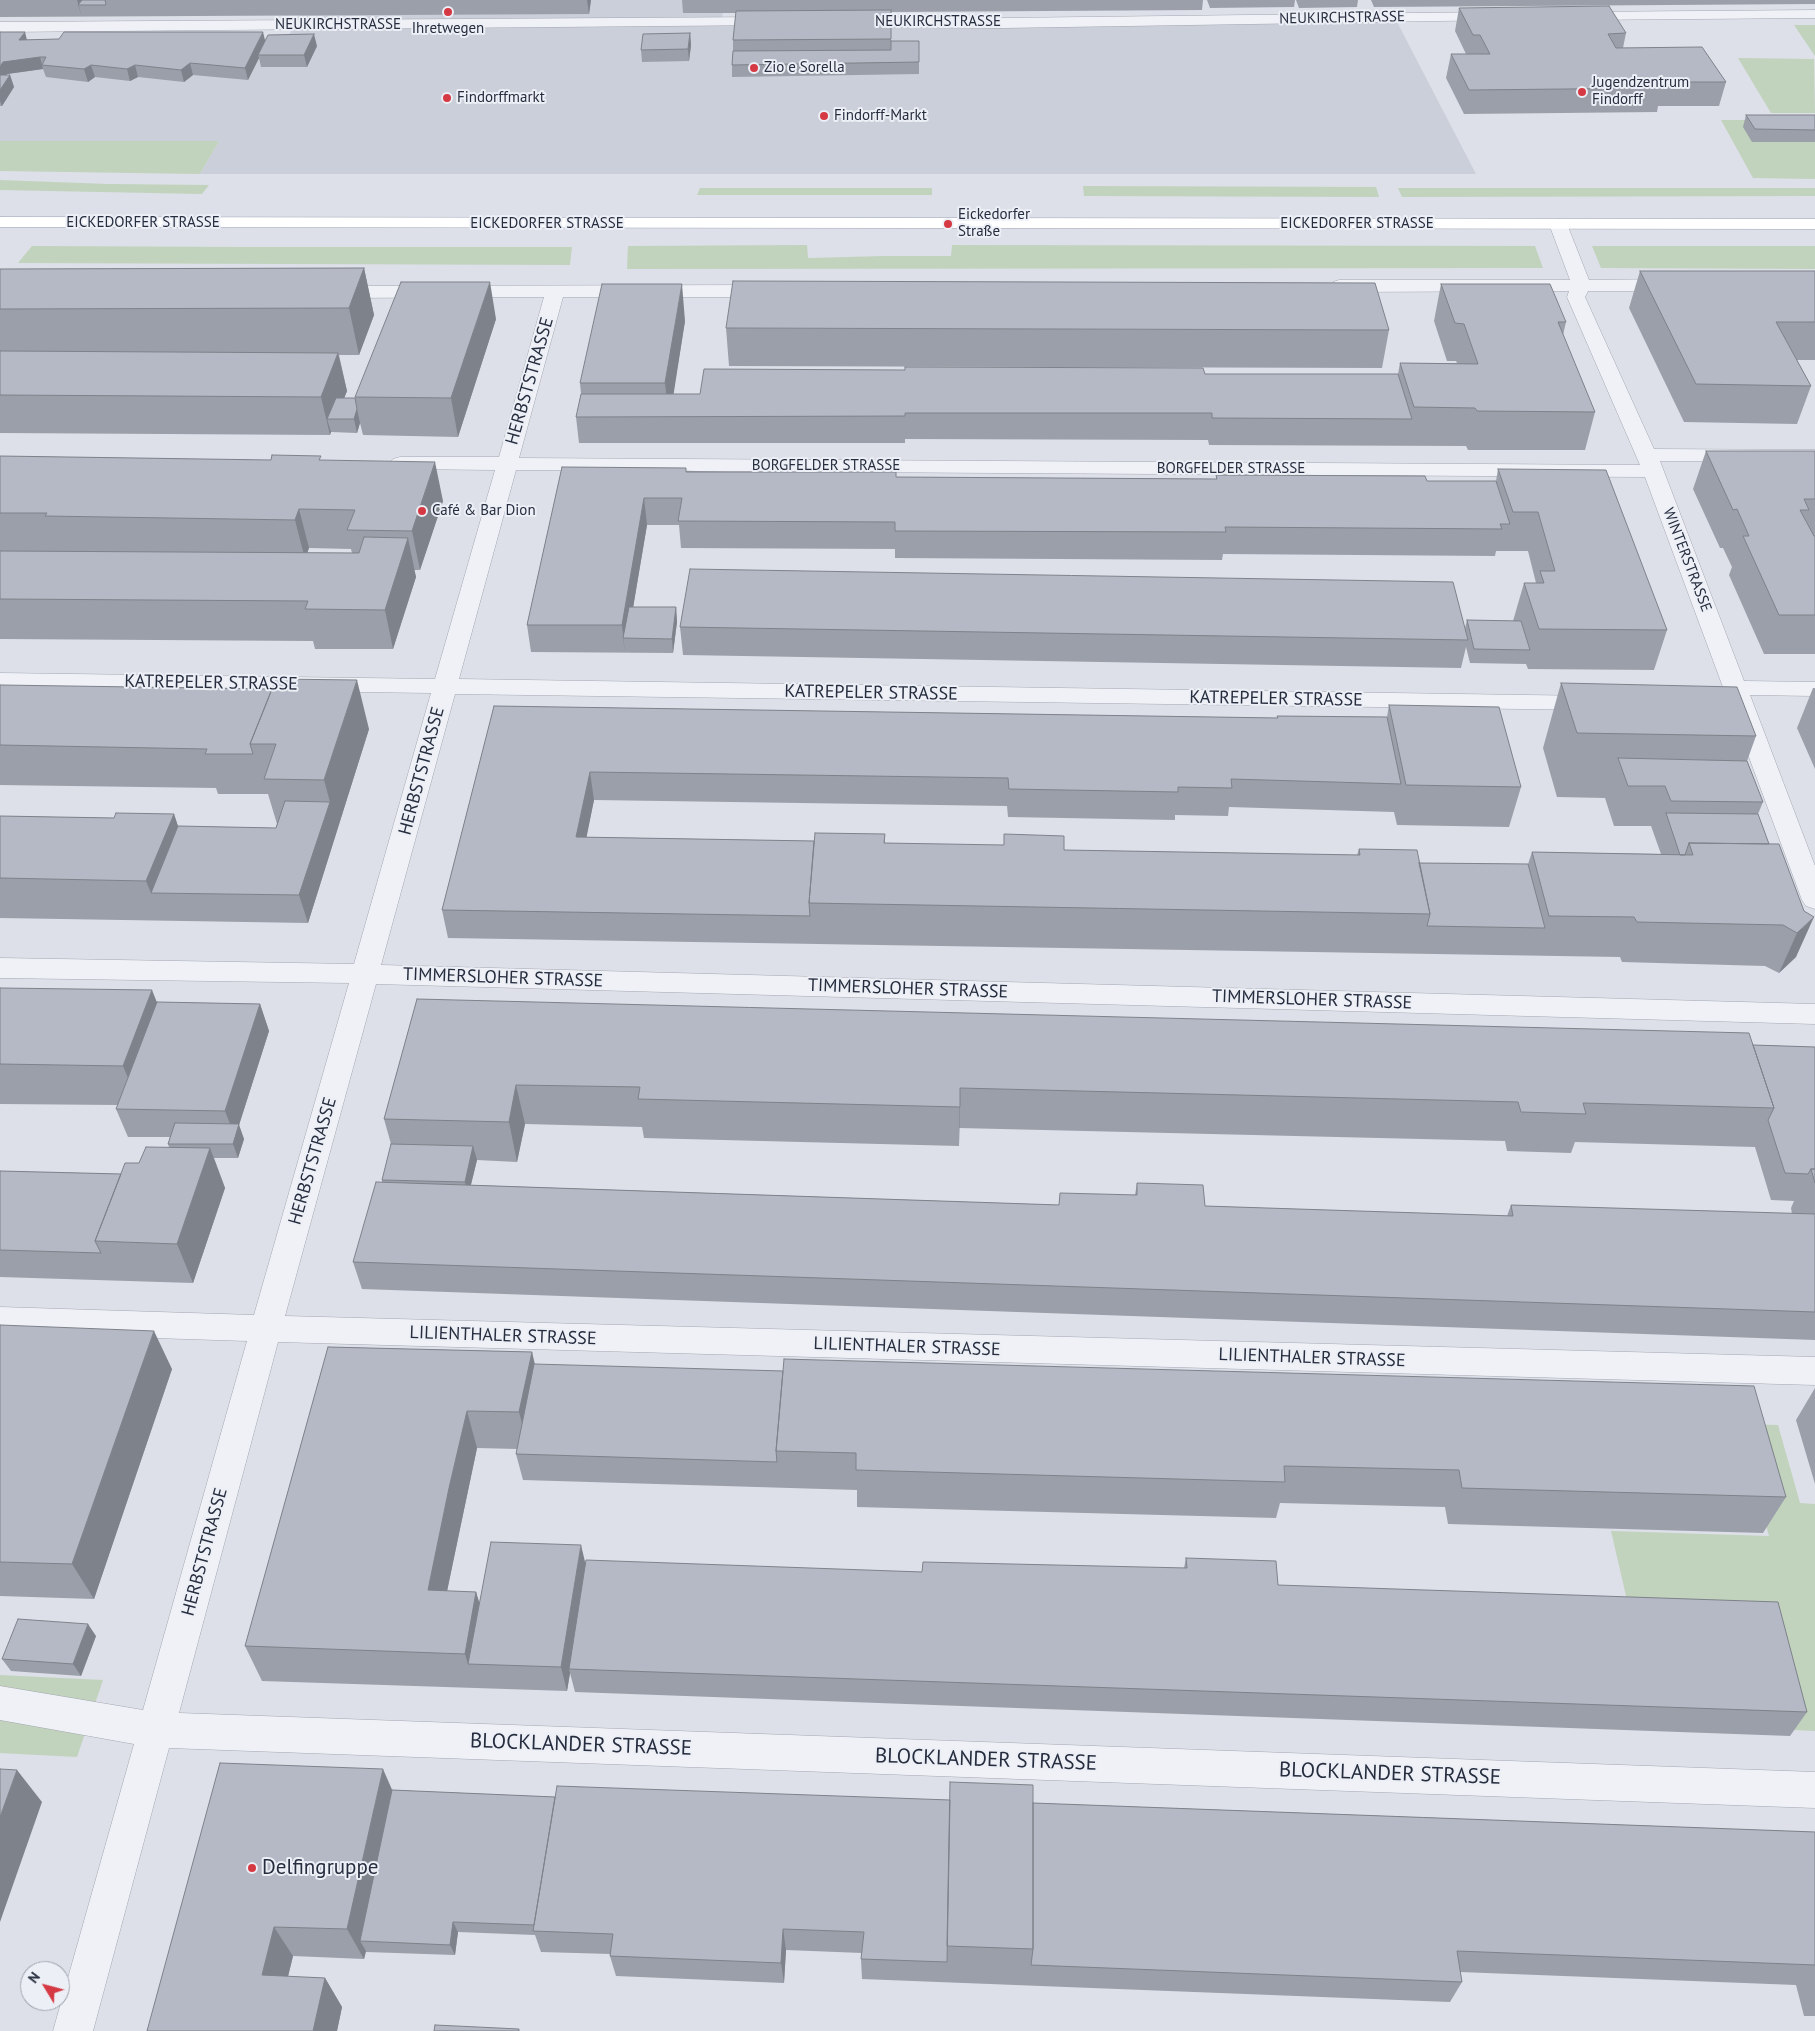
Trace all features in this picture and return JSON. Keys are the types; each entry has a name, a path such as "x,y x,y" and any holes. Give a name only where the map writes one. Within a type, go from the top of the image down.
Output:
{"main road":[{"name":"EICKEDORFER STRASSE","path":"0,222 1815,224"}],"street":[{"name":"NEUKIRCHSTRASSE","path":"0,27 640,14 786,22"},
{"path":"1566,16 1815,14"},
{"name":"NEUKIRCHSTRASSE","path":"836,22 1003,23 1507,17"},
{"name":"WINTERSTRASSE","path":"1558,224 1581,284 1576,297 1650,463 1734,700 1815,900"},
{"path":"1322,286 1688,285"},
{"path":"308,292 782,291"},
{"name":"HERBSTSTRASSE","path":"73,2031 266,1329 555,292"},
{"name":"BORGFELDER STRASSE","path":"378,462 507,464 1650,463 1815,456"},
{"name":"KATREPELER STRASSE","path":"0,680 1613,704"},
{"path":"1734,700 1815,689"},
{"name":"TIMMERSLOHER STRASSE","path":"0,968 366,974 1815,1014"},
{"name":"LILIENTHALER STRASSE","path":"0,1320 266,1329 1815,1371"},
{"name":"BLOCKLANDER STRASSE","path":"0,1703 156,1730 1815,1790"}],"shaded area":[{"path":"307,0 725,0 721,23 1396,20 1476,174 200,174 219,141 0,141 0,44 286,41"}],"green space":[{"path":"1794,25 1815,25 1815,56"},
{"path":"1738,58 1814,59 1815,113 1771,113"},
{"path":"1721,120 1815,120 1815,179 1753,178"},
{"path":"0,141 219,141 200,174 0,171"},
{"path":"0,180 209,185 202,194 0,190"},
{"path":"1083,186 1376,187 1379,197 1084,196"},
{"path":"700,188 932,188 932,195 697,195"},
{"path":"1398,188 1815,188 1815,196 1402,197"},
{"path":"807,245 808,258 951,256 952,245 1535,246 1543,268 627,269 628,246"},
{"path":"32,246 572,247 570,265 18,263"},
{"path":"1592,246 1815,246 1815,269 1601,268"},
{"path":"1738,1424 1778,1425 1800,1503 1815,1504 1815,1731 1793,1730 1627,1600 1611,1531 1769,1536"},
{"path":"0,1675 103,1680 77,1757 0,1753"}],"building":[{"path":"82,0 105,0 106,5 78,5"},
{"path":"1609,6 1626,33 1608,34 1616,48 1702,47 1726,82 1659,82 1663,88 1469,90 1451,54 1490,54 1480,35 1473,35 1459,8"},
{"path":"891,10 891,39 733,40 736,11"},
{"path":"0,32 25,32 19,40 59,39 64,32 263,32 245,68 190,63 181,70 135,65 127,69 91,65 84,69 42,65 46,57 3,62 0,67"},
{"path":"690,33 688,49 641,50 643,34"},
{"path":"314,34 304,55 258,55 268,35"},
{"path":"891,41 919,41 919,62 732,65 733,51 891,50"},
{"path":"0,75 10,75 0,90"},
{"path":"1746,115 1815,115 1815,130 1755,129"},
{"path":"364,268 349,308 0,309 0,269"},
{"path":"1640,271 1815,271 1815,322 1776,322 1811,386 1696,384"},
{"path":"733,281 1375,283 1389,330 726,328"},
{"path":"401,282 490,282 451,398 355,397"},
{"path":"602,284 682,284 665,383 580,383"},
{"path":"1441,284 1550,284 1566,322 1558,322 1595,412 1477,411 1475,408 1414,407 1400,363 1478,364 1464,324 1455,323"},
{"path":"0,351 338,353 321,397 0,395"},
{"path":"905,367 1203,368 1205,374 1398,374 1412,419 1212,418 1212,413 905,413 905,416 576,417 581,394 700,394 704,369 905,370"},
{"path":"336,398 355,398 357,409 354,419 327,419"},
{"path":"1706,451 1815,451 1815,499 1804,499 1809,510 1800,510 1815,536 1815,615 1779,615 1743,536 1749,536 1737,509 1733,510"},
{"path":"272,455 321,456 319,460 435,462 412,531 347,530 355,510 299,509 295,520 45,516 47,513 0,513 0,456 271,460"},
{"path":"562,467 686,468 686,472 896,472 896,477 1217,479 1216,475 1425,476 1427,481 1496,481 1510,524 1500,524 1502,529 1225,527 1226,532 895,531 895,522 678,521 682,498 644,498 622,625 527,625"},
{"path":"1498,469 1606,470 1667,630 1539,629 1524,583 1544,583 1540,571 1555,571 1538,512 1513,512"},
{"path":"364,537 408,538 385,610 305,609 308,601 0,599 0,551 359,553"},
{"path":"690,569 1453,582 1468,640 680,627"},
{"path":"629,607 676,607 672,639 623,638"},
{"path":"1467,620 1521,621 1530,650 1474,649"},
{"path":"276,679 357,680 324,780 264,779 276,744 250,744"},
{"path":"1561,683 1737,687 1756,736 1577,733"},
{"path":"0,685 272,689 250,744 253,754 205,754 207,749 0,745"},
{"path":"1389,705 1499,707 1521,787 1406,785"},
{"path":"494,706 1278,718 1277,716 1387,717 1401,784 1231,779 1232,788 1178,787 1178,792 1009,789 1008,778 590,772 576,837 814,841 809,903 810,916 442,910"},
{"path":"1618,758 1747,761 1763,802 1671,801 1665,786 1628,786"},
{"path":"285,801 330,802 299,895 151,893 178,826 276,828"},
{"path":"116,813 174,814 146,881 0,878 0,816 114,818"},
{"path":"1666,813 1758,814 1769,844 1689,843 1685,855 1680,855"},
{"path":"815,833 885,834 884,843 1004,845 1004,834 1064,836 1064,850 1360,855 1359,849 1417,850 1430,914 809,903"},
{"path":"1689,843 1779,844 1804,911 1814,917 1797,933 1783,925 1637,922 1634,917 1549,916 1532,852 1693,855"},
{"path":"1419,863 1528,864 1545,928 1427,926 1430,914"},
{"path":"0,988 152,990 123,1066 0,1064"},
{"path":"417,999 1749,1033 1774,1108 1583,1103 1586,1114 1521,1112 1518,1102 960,1088 960,1107 638,1099 640,1087 516,1085 509,1122 384,1119"},
{"path":"157,1002 260,1004 225,1111 116,1109"},
{"path":"1753,1045 1815,1047 1815,1169 1811,1169 1808,1174 1785,1173 1768,1120 1774,1108"},
{"path":"175,1123 239,1124 233,1144 168,1144"},
{"path":"391,1144 473,1146 465,1182 382,1180"},
{"path":"146,1147 210,1148 177,1244 95,1241 125,1163 139,1163"},
{"path":"1811,1169 1815,1169 1815,1183"},
{"path":"0,1171 121,1174 95,1241 101,1253 0,1250"},
{"path":"376,1182 1059,1205 1060,1193 1137,1195 1137,1183 1203,1185 1205,1206 1513,1216 1511,1205 1815,1214 1815,1312 353,1262"},
{"path":"0,1325 154,1331 72,1564 0,1562"},
{"path":"328,1347 532,1352 519,1412 467,1411 449,1488 428,1590 476,1592 465,1654 245,1646"},
{"path":"784,1359 1754,1386 1786,1497 1462,1488 1459,1470 1284,1466 1285,1482 856,1470 856,1453 776,1451"},
{"path":"534,1364 783,1371 776,1451 777,1462 516,1454"},
{"path":"491,1542 581,1545 561,1667 468,1664"},
{"path":"1186,1558 1276,1561 1278,1585 1778,1602 1807,1712 569,1669 586,1560 922,1572 923,1562 1187,1568"},
{"path":"18,1619 88,1624 73,1664 2,1659"},
{"path":"220,1763 383,1769 347,1929 274,1927 262,1975 325,1978 313,2031 147,2031"},
{"path":"0,1769 17,1770 0,1817"},
{"path":"950,1782 1033,1785 1033,1949 947,1946"},
{"path":"557,1786 950,1800 947,1962 861,1959 864,1932 783,1929 781,1963 610,1956 613,1934 533,1931"},
{"path":"392,1790 555,1797 534,1925 453,1922 450,1945 360,1941"},
{"path":"1033,1803 1815,1832 1815,1965 1457,1951 1462,1982 1031,1965 1033,1949"},
{"path":"435,2025 519,2029 519,2031 434,2031"}],"place":[{"name":"Ihretwegen","path":"448,12"},
{"name":"Zio e Sorella","path":"754,68"},
{"name":"Jugendzentrum Findorff","path":"1582,92"},
{"name":"Findorffmarkt","path":"447,98"},
{"name":"Findorff-Markt","path":"824,116"},
{"name":"Eickedorfer Straße","path":"948,224"},
{"name":"Café & Bar Dion","path":"422,511"},
{"name":"Delfingruppe","path":"252,1868"}]}
